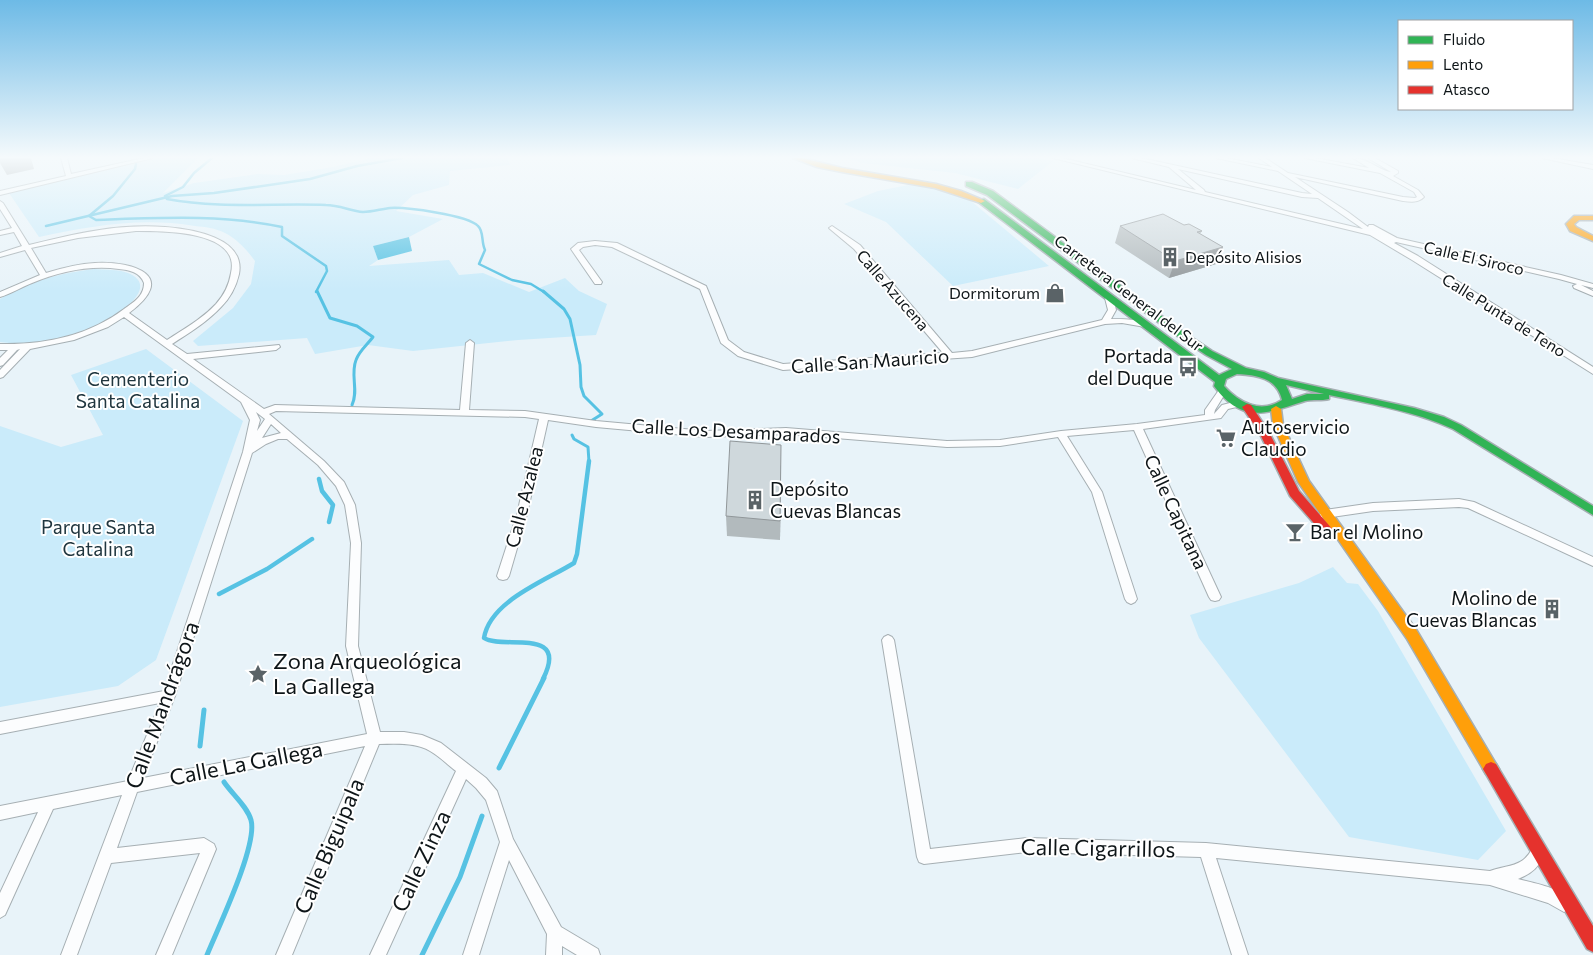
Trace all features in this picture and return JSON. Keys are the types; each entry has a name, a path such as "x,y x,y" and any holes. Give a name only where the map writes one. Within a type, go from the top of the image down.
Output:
{"main road":[{"name":"Carretera General del Sur","path":"983,203 1219,380"},
{"name":"Carretera General del Sur","path":"1001,203 1176,331 1209,353 1243,371 1347,397"},
{"path":"1593,218 1577,218 1571,221 1570,224 1573,229 1593,238"},
{"path":"1243,371 1230,372 1219,380 1222,392 1242,405 1260,423 1286,479 1301,502 1311,515 1358,562"},
{"path":"1275,380 1286,390 1287,400 1280,407 1278,424 1304,482 1358,562 1412,635 1593,942"},
{"path":"1242,405 1262,410 1280,407 1307,397 1347,397 1414,411 1440,419 1465,432 1593,511"}],"street":[{"path":"0,203 44,276"},
{"path":"1244,203 1374,235"},
{"name":"Calle Punta de Teno","path":"1330,203 1374,235 1415,258 1593,371"},
{"name":"Calle Punta de Teno","path":"1346,213 1385,233 1415,258"},
{"path":"1337,225 1363,226 1385,233"},
{"name":"Calle Azucena","path":"832,228 857,246 950,356"},
{"path":"0,233 16,229"},
{"path":"0,255 26,246 116,230 156,229 200,234 226,245 236,260 235,282 227,296 198,324 166,344"},
{"path":"1386,242 1395,240"},
{"name":"Calle El Siroco","path":"1395,240 1593,287"},
{"name":"Calle San Mauricio","path":"598,282 575,249 581,245 595,243 614,245 703,288 724,341 741,354 783,367 972,354 1105,322 1122,321 1145,326"},
{"path":"1407,251 1409,248 1417,245"},
{"path":"0,295 44,276 97,266 118,266 134,270 144,276 148,282 148,289 141,301 125,314 82,335 54,343 27,347 0,347"},
{"name":"Calle El Siroco","path":"1553,276 1593,294"},
{"path":"1593,287 1589,290 1593,294"},
{"path":"1105,322 1112,312 1113,306 1109,298"},
{"path":"125,314 266,415 321,463 340,484 350,505 356,543 352,646 374,738"},
{"path":"464,412 470,343"},
{"path":"0,376 27,347"},
{"path":"186,357 276,347"},
{"path":"0,363 14,348"},
{"path":"1209,417 1210,410 1222,392"},
{"name":"Calle Mandrágora","path":"69,955 133,785 169,696 248,452 255,420 245,400"},
{"name":"Calle Los Desamparados","path":"266,415 275,408 464,412 544,417 596,424 706,434 786,431 947,444 1000,443 1061,434 1136,427 1218,416 1225,407 1242,405"},
{"name":"Calle Mandrágora","path":"248,452 266,415"},
{"name":"Calle Azalea","path":"503,576 522,514 544,417"},
{"name":"Calle Capitana","path":"1136,427 1215,597"},
{"path":"1061,434 1096,492 1131,599"},
{"path":"248,452 265,438 279,435 290,436"},
{"path":"1326,514 1373,507 1459,503 1470,505 1593,562"},
{"name":"Calle Cigarrillos","path":"888,640 924,857 1027,845 1206,850 1490,878"},
{"path":"0,728 169,696"},
{"name":"Calle La Gallega","path":"0,813 374,738 404,738 422,741 436,747 464,768 492,796 507,842 555,933"},
{"name":"Calle Biguipala","path":"284,955 374,738"},
{"name":"Calle Zinza","path":"378,955 464,768"},
{"path":"0,910 49,803"},
{"path":"472,955 507,842"},
{"path":"107,856 204,846 208,849 164,955"},
{"path":"1206,850 1240,955"},
{"path":"1490,878 1521,871 1536,860 1539,850"},
{"path":"1490,878 1551,896 1576,913"},
{"path":"554,955 555,933 592,955"}],"green space":[{"path":"16,203 405,203 396,211 443,219 409,237 373,246 378,260 369,266 449,260 459,275 483,273 529,292 565,278 579,291 607,304 596,335 518,340 413,351 368,345 315,354 307,338 198,346 193,341 233,308 251,284 255,261 229,235 214,229 155,222 97,226 39,237"},
{"path":"973,203 1049,266 953,286 886,222 844,204"},
{"path":"94,269 116,270 128,273 137,279 140,286 133,301 102,323 78,333 39,342 0,342 0,299 22,287 46,279"},
{"name":"Parque Santa Catalina","path":"146,349 243,421 156,660 118,686 0,707 0,426 61,447 103,435 71,375"},
{"path":"1333,567 1347,583 1358,584 1378,611 1506,831 1478,860 1349,837 1199,638 1190,615 1299,583"}],"water":[{"path":"409,237 412,251 378,260 373,246"}],"building":[{"path":"1163,214 1184,225 1189,224 1202,231 1197,232 1223,247 1175,261 1120,226"},
{"name":"Depósito Cuevas Blancas","path":"730,441 781,445 780,521 726,516"}],"waterway":[{"path":"89,216 105,203"},
{"path":"89,216 144,203"},
{"path":"192,203 226,205 331,205 363,212 398,208 422,210 462,218 480,228 485,250 479,264 512,280 531,284 544,292"},
{"path":"46,226 89,216"},
{"path":"89,216 96,220 166,218 236,220 282,227 282,236 326,266 327,271 316,292"},
{"path":"317,291 330,318 357,326 373,337 357,357 354,366 355,394 352,405"},
{"path":"543,291 564,309 570,319 580,365 581,387 584,396 602,414 591,421"},
{"path":"572,435 574,439 588,447 589,461"},
{"path":"543,679 549,663 548,652 541,646 530,643 493,641 484,638 488,625 507,603 520,593 574,563 577,554 589,461"},
{"path":"319,479 322,491 333,505 329,522"},
{"path":"219,594 267,569 312,539"},
{"path":"499,768 544,678"},
{"path":"200,746 204,710"},
{"path":"207,955 236,887 249,848 252,832 249,815 224,782"},
{"path":"422,955 460,877 482,816"}],"traffic: fast":[{"path":"983,203 1219,380"},
{"path":"1003,203 1176,331 1209,353 1243,371"},
{"path":"1236,371 1253,372 1276,381 1285,393 1287,401 1269,410 1260,410 1241,405 1219,386 1222,377 1236,371"},
{"path":"1275,380 1414,411 1440,419 1457,427 1593,511"},
{"path":"1284,405 1307,397 1325,397"}],"traffic: slow":[{"path":"1593,218 1577,218 1570,224 1573,229 1593,239"},
{"path":"1276,409 1278,425 1304,482 1412,635 1491,769"}],"traffic: jam":[{"path":"1247,407 1264,432 1294,493 1330,534"},
{"path":"1491,769 1593,943"}],"place":[{"name":"Depósito Alisios","path":"1170,257"},
{"name":"Dormitorum","path":"1055,293"},
{"name":"Portada del Duque","path":"1188,367"},
{"name":"Autoservicio Claudio","path":"1226,438"},
{"name":"Depósito Cuevas Blancas","path":"755,500"},
{"name":"Bar el Molino","path":"1295,532"},
{"name":"Molino de Cuevas Blancas","path":"1552,609"},
{"name":"Zona Arqueológica La Gallega","path":"258,674"}],"park label":[{"name":"Cementerio Santa Catalina","path":"138,390"}]}
